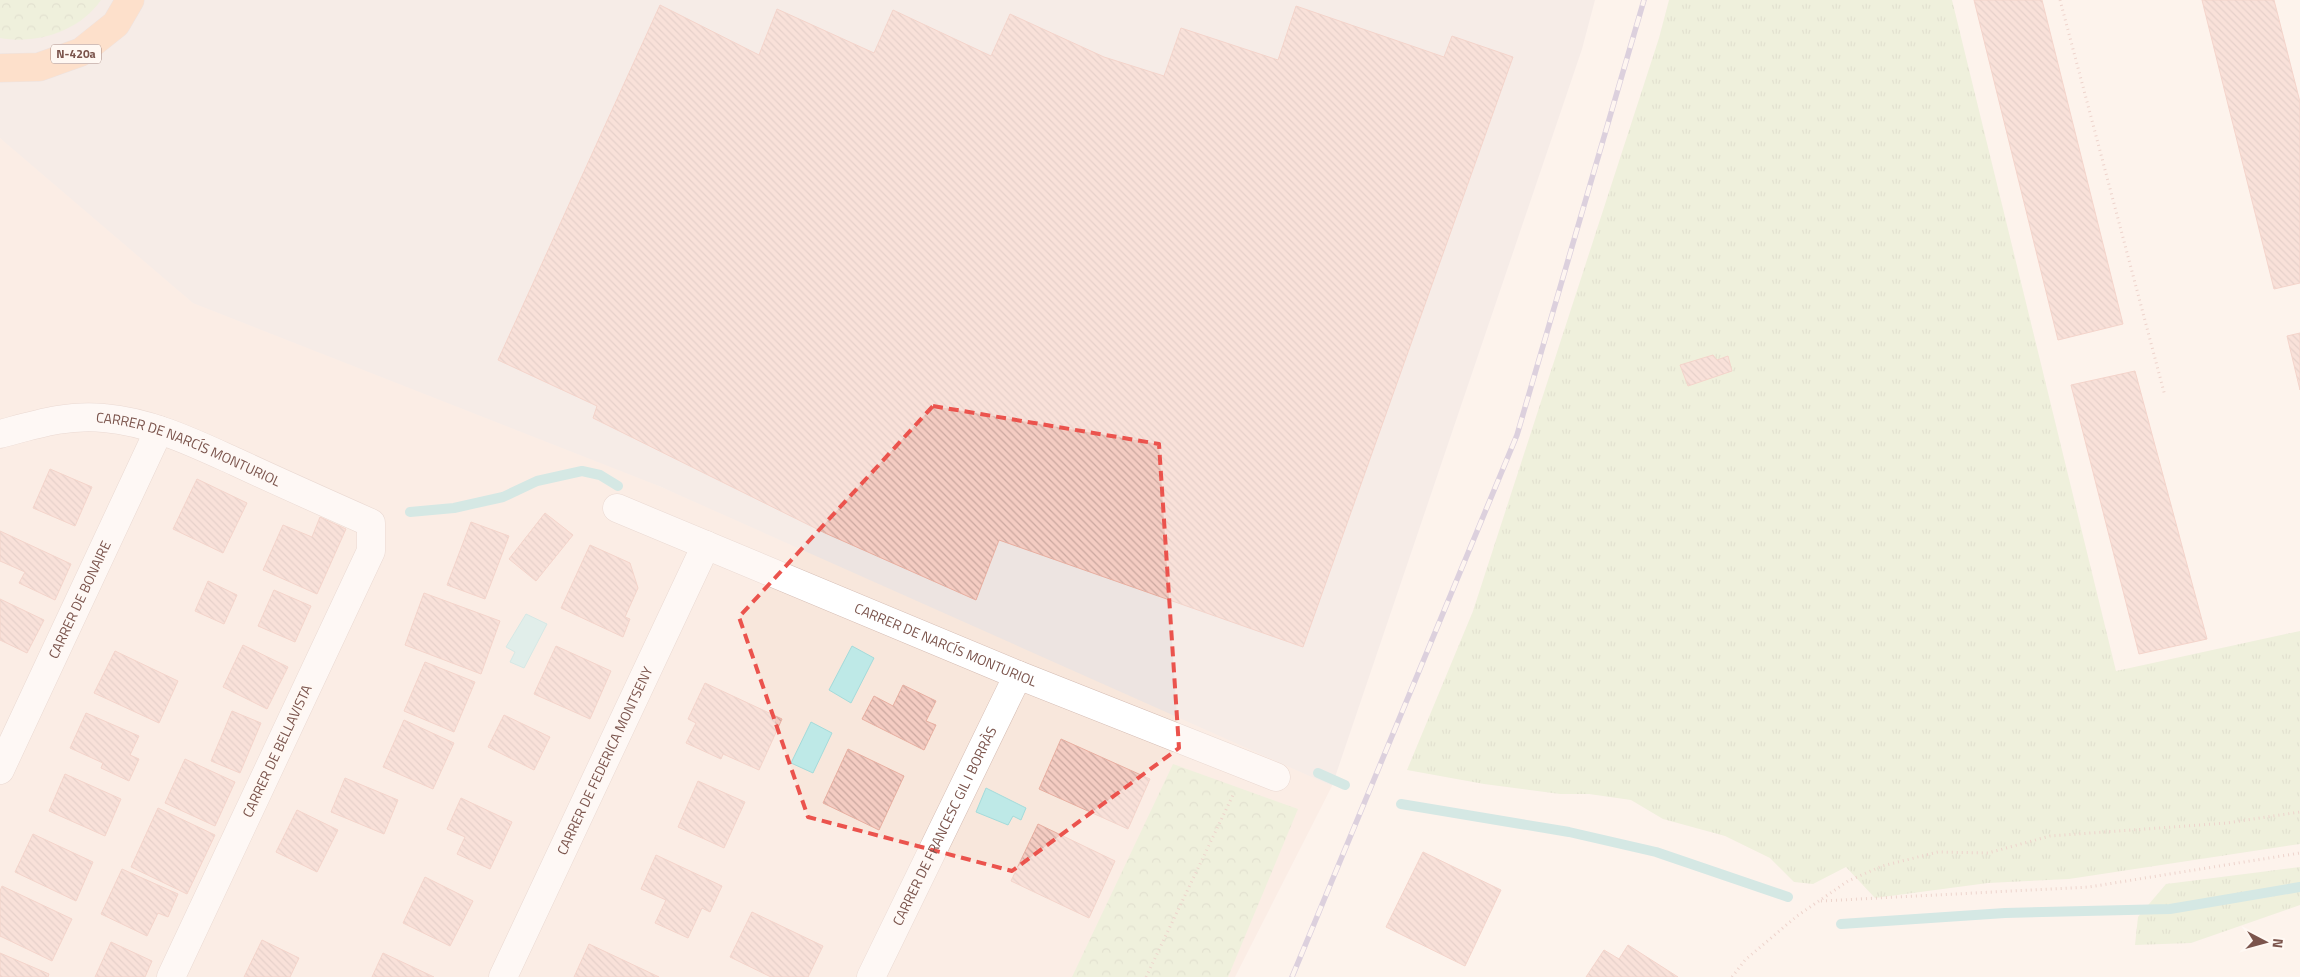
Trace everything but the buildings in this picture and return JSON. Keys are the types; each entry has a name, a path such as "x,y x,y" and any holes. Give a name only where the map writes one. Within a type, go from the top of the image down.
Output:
{"main road":[{"name":"N-420a","path":"0,68 39,67 81,52 116,24 130,0"}],"street":[{"name":"CARRER DE NARCÍS MONTURIOL","path":"0,434 55,420 79,417 112,419 159,430 170,433 371,523"},
{"name":"CARRER DE BONAIRE","path":"0,770 159,430"},
{"name":"CARRER DE NARCÍS MONTURIOL","path":"617,508 1018,674 1276,778"},
{"name":"CARRER DE BELLAVISTA","path":"171,977 371,551 371,523"},
{"name":"CARRER DE FEDERICA MONTSENY","path":"503,977 706,544"},
{"name":"CARRER DE FRANCESC GIL I BORRÀS","path":"871,977 1018,674"}],"path":[{"path":"2060,0 2165,396"},
{"path":"1146,977 1234,792"},
{"path":"1732,977 1745,960 1797,916 1848,881 1882,866 1938,852 1988,853 2050,836 2226,823 2300,812"},
{"path":"1820,901 2089,888 2300,853"}],"highlighted area":[{"path":"933,406 1159,444 1179,748 1012,871 808,817 739,617"}],"shaded area":[{"path":"0,0 1595,0 1582,49 1332,786 659,486 193,303 0,138"},
{"path":"0,138 659,486 1003,630 1332,786 1235,977 0,977"}],"green space":[{"path":"0,0 101,0 81,20 56,33 42,37 14,40 0,38"},
{"path":"1669,0 1952,0 2116,671 2300,631 2300,844 2069,879 1988,883 1875,898 1846,867 1813,884 1794,882 1770,858 1725,836 1663,819 1631,800 1589,794 1560,794 1484,784 1407,770 1473,611 1659,38"},
{"path":"1173,764 1298,809 1228,977 1072,977"},
{"path":"2300,867 2300,905 2191,943 2135,945 2138,917 2166,884"}],"water":[{"path":"526,614 547,624 524,668 510,662 515,652 506,647"},
{"path":"852,646 874,658 851,703 829,690"},
{"path":"811,722 832,733 813,773 791,763"},
{"path":"986,788 1026,808 1021,820 1013,816 1008,825 976,812"}],"waterway":[{"path":"410,512 454,508 503,497 537,481 582,471 600,475 618,486"},
{"path":"1318,773 1345,785"},
{"path":"1401,804 1569,832 1656,852 1788,897"},
{"path":"1841,924 2005,913 2170,909 2300,887"}],"railway":[{"path":"1292,977 1517,435 1644,0"}]}
